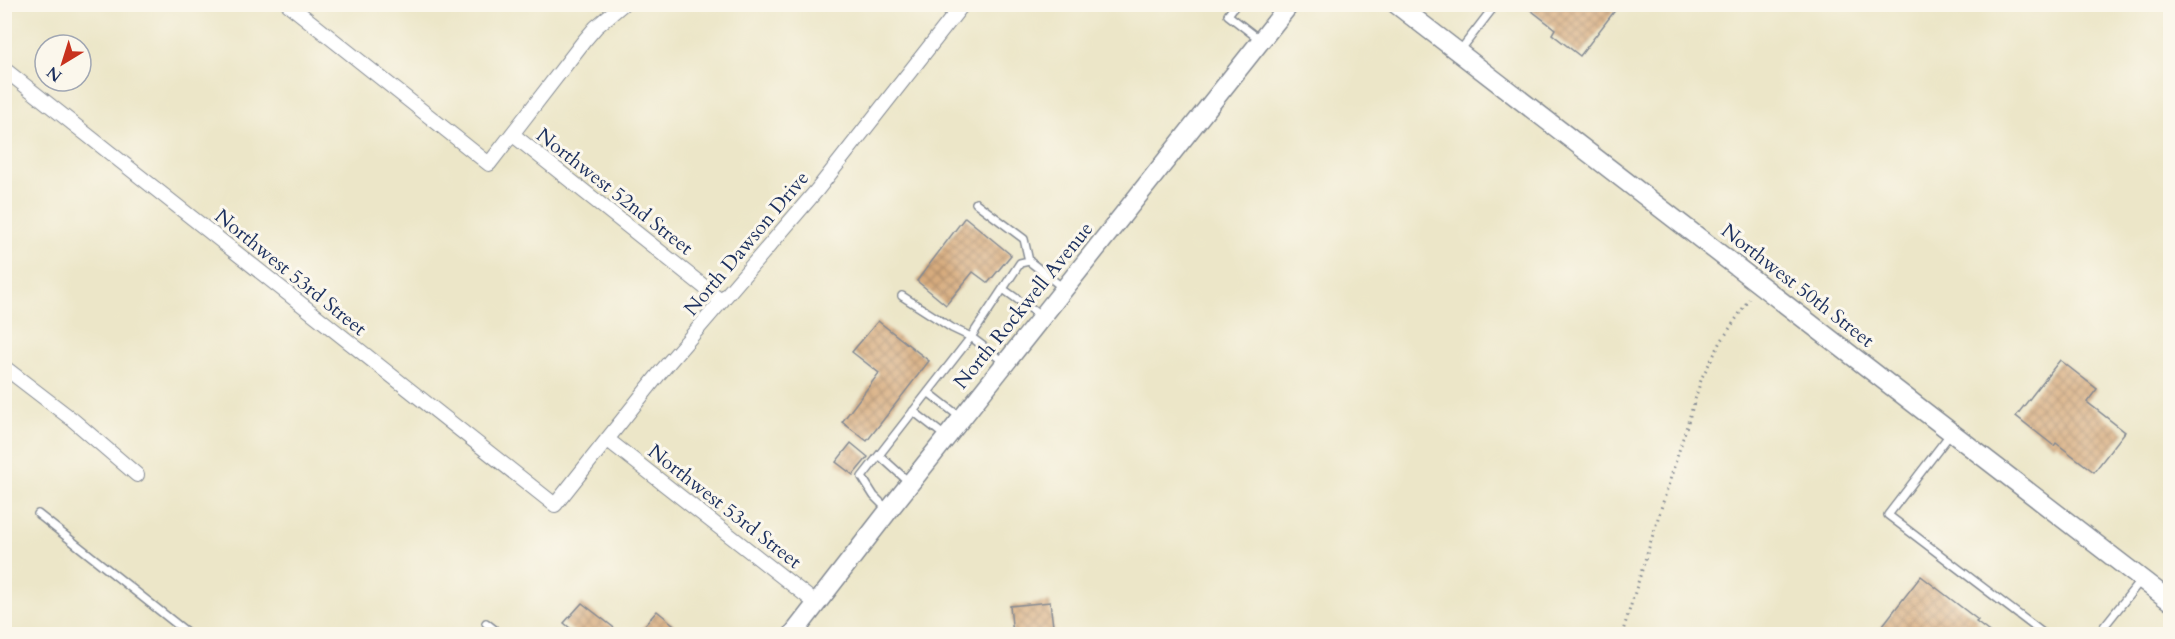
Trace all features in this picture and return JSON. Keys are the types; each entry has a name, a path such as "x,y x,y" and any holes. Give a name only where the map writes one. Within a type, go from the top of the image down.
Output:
{"street":[{"path":"288,4 489,164 584,40 623,4"},
{"name":"North Dawson Drive","path":"555,505 651,383 843,159 963,4"},
{"name":"Northwest 50th Street","path":"1396,4 2170,602"},
{"name":"North Rockwell Avenue","path":"793,634 1284,9"},
{"name":"Northwest 53rd Street","path":"4,69 555,505"},
{"name":"Northwest 52nd Street","path":"512,134 722,301"},
{"path":"4,367 73,420 137,475"},
{"name":"Northwest 53rd Street","path":"608,440 817,604"}],"lane":[{"path":"1236,4 1228,15 1261,41"},
{"path":"1459,52 1496,4"},
{"path":"976,203 1024,239 1029,261 1065,290"},
{"path":"889,510 874,496 862,477 971,336 1020,263 1029,261"},
{"path":"1003,290 1043,317"},
{"path":"902,296 952,328 971,336 1006,363"},
{"path":"928,392 962,418"},
{"path":"913,411 947,438"},
{"path":"1952,432 1888,514 2044,634"},
{"path":"879,455 910,483"},
{"path":"38,514 189,634"},
{"path":"2098,634 2142,579"},
{"path":"486,623 500,634"}],"path":[{"path":"1622,634 1702,377 1722,339 1760,284"}],"building":[{"path":"1523,4 1620,4 1580,56 1552,34 1555,29"},
{"path":"965,217 1011,255 988,283 973,272 946,305 917,281"},
{"path":"878,321 929,361 867,441 842,422 879,373 852,352"},
{"path":"2060,360 2097,389 2087,402 2125,432 2094,472 2056,443 2054,446 2016,416"},
{"path":"851,443 868,457 853,475 836,462"},
{"path":"1921,576 1978,620 1976,622 1992,634 1876,634"},
{"path":"1050,602 1054,634 1013,634 1010,606"},
{"path":"582,603 622,634 577,634 564,623"},
{"path":"657,611 685,634 637,634"}]}
